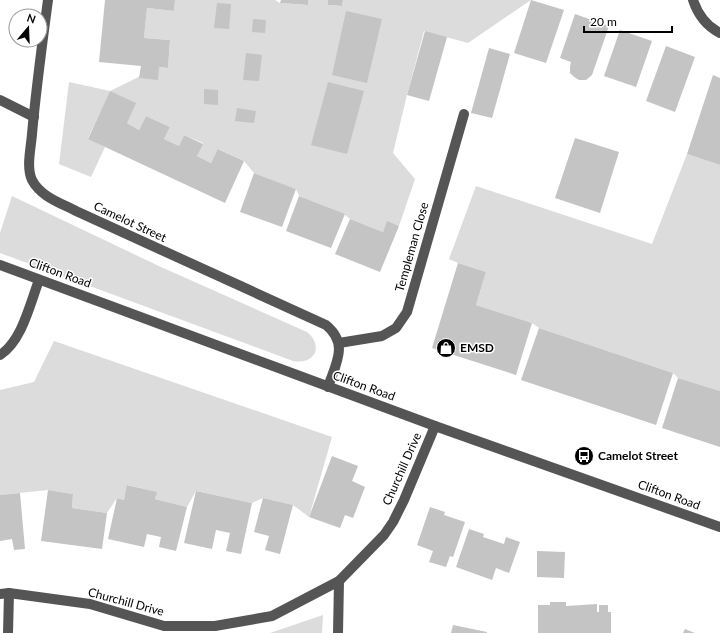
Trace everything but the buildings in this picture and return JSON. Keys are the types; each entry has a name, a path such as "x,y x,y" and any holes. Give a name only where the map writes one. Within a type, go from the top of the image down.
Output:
{"street":[{"name":"Camelot Street","path":"48,0 34,117 30,171 37,188 45,195 76,211 316,320 332,330 337,336 340,344"},
{"path":"693,0 704,21 712,29 720,33"},
{"path":"0,100 34,117"},
{"name":"Templeman Close","path":"340,344 382,336 396,328 407,312 464,114"},
{"name":"Clifton Road","path":"0,265 435,426 720,527"},
{"path":"0,355 7,350 18,336 40,280"},
{"path":"328,387 338,356 340,344"},
{"name":"Churchill Drive","path":"5,594 90,604 164,626 215,626 272,616 339,582 384,535 408,490 435,426"},
{"path":"338,633 339,582"},
{"path":"5,594 8,633"}],"shaded area":[{"path":"175,0 275,0 280,3 307,5 308,0 328,0 328,5 342,6 343,0 531,0 468,43 424,31 393,153 415,179 399,226 387,222 383,232 299,196 296,189 254,173 244,161 219,149 211,163 197,156 203,143 184,135 179,146 164,139 170,127 146,116 139,130 127,123 110,92 88,138 105,147 91,177 59,164 69,82 110,91 159,67 168,68 170,40 144,38 147,8 174,11"},
{"path":"687,154 720,165 720,391 678,378 673,373 539,328 532,323 476,305 486,272 449,259 476,186 652,244"},
{"path":"12,196 161,267 307,332 315,343 315,353 307,360 293,361 0,253 0,233"},
{"path":"54,341 332,437 309,517 293,505 263,498 252,503 196,491 187,507 155,499 156,492 128,485 124,500 117,498 107,513 72,508 73,494 48,490 0,495 0,390 34,382"},
{"path":"323,615 322,633 270,633"}],"place":[{"name":"EMSD","path":"446,348"},
{"name":"Camelot Street","path":"584,456"}]}
